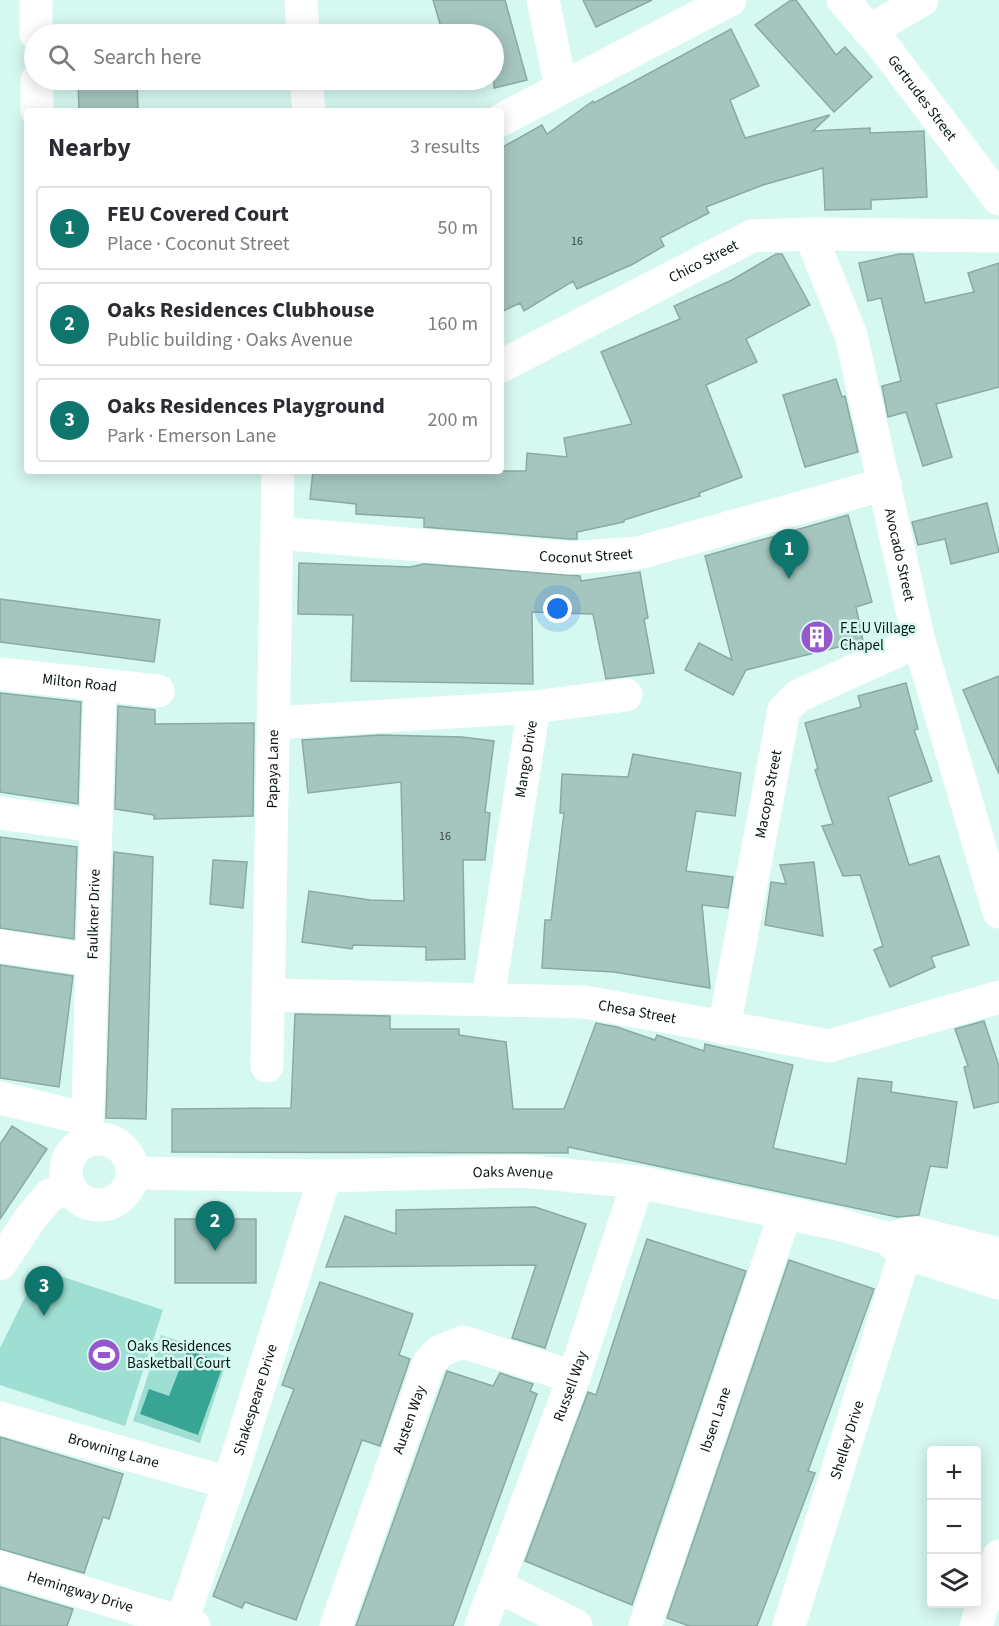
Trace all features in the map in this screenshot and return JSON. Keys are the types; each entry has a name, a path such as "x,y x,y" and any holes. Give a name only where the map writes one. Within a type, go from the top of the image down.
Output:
{"street":[{"path":"36,0 36,24"},
{"path":"301,0 302,24"},
{"path":"543,0 561,88"},
{"path":"504,118 730,0"},
{"name":"Gertrudes Street","path":"843,0 999,199"},
{"path":"869,31 922,0"},
{"path":"37,90 38,108"},
{"path":"307,90 309,108"},
{"name":"Chico Street","path":"504,364 752,236 810,234 999,236"},
{"name":"Avocado Street","path":"810,234 851,335 919,641 999,912"},
{"name":"Papaya Lane","path":"267,1066 278,474"},
{"name":"Coconut Street","path":"278,533 569,558 638,553 885,484"},
{"name":"Macopa Street","path":"724,1028 784,710 798,696 919,641"},
{"name":"Milton Road","path":"0,674 158,691"},
{"name":"Faulkner Drive","path":"87,1130 90,960 100,685"},
{"path":"534,707 626,695"},
{"name":"Mango Drive","path":"273,723 534,707 488,999"},
{"path":"0,813 96,826"},
{"path":"0,946 90,960"},
{"name":"Chesa Street","path":"268,995 584,1002 829,1046 999,998"},
{"path":"0,1098 87,1130 101,1138 113,1141 124,1149 131,1160 133,1173 130,1185 122,1196 106,1204 87,1203 77,1197 69,1187 66,1174 68,1160 87,1130"},
{"name":"Oaks Avenue","path":"133,1173 325,1176 523,1171 638,1182 838,1224 999,1283"},
{"name":"Shakespeare Drive","path":"188,1624 229,1483 325,1176"},
{"name":"Russell Way","path":"482,1626 574,1377 638,1182"},
{"path":"0,1264 32,1216 50,1195 69,1187"},
{"name":"Ibsen Lane","path":"645,1626 785,1214"},
{"name":"Oaks Avenue","path":"896,1245 916,1233 999,1254"},
{"name":"Shelley Drive","path":"789,1626 896,1245"},
{"name":"Austen Way","path":"336,1626 429,1363 440,1351 463,1342 574,1377"},
{"name":"Browning Lane","path":"0,1418 229,1483"},
{"path":"976,1626 999,1556"},
{"name":"Hemingway Drive","path":"0,1567 188,1624"},
{"path":"498,1586 576,1626"}],"shaded area":[{"name":"Oaks Residences Basketball Court","path":"39,1269 163,1310 125,1426 0,1385 0,1348"},
{"path":"161,1335 228,1357 200,1443 133,1421"},
{"path":"187,1350 224,1363 198,1435 140,1414 149,1389 169,1396"}],"building":[{"path":"433,0 505,0 527,80 504,86 504,24 440,24"},
{"path":"583,0 652,0 596,27"},
{"path":"791,0 796,0 836,55 845,47 872,77 834,112 755,25"},
{"path":"731,29 759,86 730,100 745,138 830,115 813,131 870,128 870,133 924,131 927,197 871,200 871,209 825,210 823,168 763,185 706,207 709,213 660,238 664,246 633,264 577,289 573,281 524,311 520,303 504,311 504,146 542,125 547,134 593,101 594,103"},
{"path":"78,90 137,90 138,108 79,108"},
{"path":"776,254 782,254 810,305 746,339 757,362 706,385 742,477 699,493 700,496 624,520 624,522 577,532 577,539 424,527 424,518 356,514 356,504 310,499 313,474 504,474 504,471 526,471 527,453 567,457 564,438 632,424 601,352 680,319 674,306 732,280"},
{"path":"899,254 913,254 925,303 974,292 968,273 999,263 999,387 936,404 952,457 923,466 906,412 888,417 882,386 901,381 881,298 868,301 859,263"},
{"path":"836,379 842,397 845,396 858,452 805,467 783,395"},
{"path":"987,503 999,552 951,564 945,539 918,545 912,522"},
{"path":"848,515 872,602 856,607 863,641 746,670 733,695 685,670 699,643 732,660 705,556"},
{"path":"299,563 410,567 424,564 580,576 581,581 640,572 648,618 644,619 654,673 606,679 593,614 532,612 533,684 351,681 353,615 298,614"},
{"path":"0,599 160,620 154,662 0,642"},
{"path":"999,676 999,774 963,690"},
{"path":"906,683 918,729 914,730 932,781 888,797 909,865 939,856 969,945 931,957 935,967 890,987 874,950 883,946 860,875 843,876 822,826 833,824 815,770 818,769 805,723 861,707 858,696"},
{"path":"0,693 81,702 78,804 0,792"},
{"path":"118,706 155,710 155,724 254,723 253,816 154,819 154,815 115,809"},
{"path":"380,735 462,737 494,741 485,812 490,813 485,860 463,860 465,959 426,960 426,947 353,945 352,949 302,942 309,891 370,900 404,901 401,782 308,793 302,740"},
{"path":"633,754 741,773 735,816 696,811 686,871 733,877 728,908 702,905 710,988 614,972 542,968 545,920 551,920 564,813 560,813 562,774 628,777"},
{"path":"0,837 77,847 74,939 0,928"},
{"path":"114,852 153,857 146,1119 106,1118"},
{"path":"213,860 247,862 243,908 210,904"},
{"path":"814,862 823,936 765,925 771,882 786,884 780,865"},
{"path":"0,965 73,976 59,1087 0,1078"},
{"path":"295,1014 390,1016 390,1029 459,1029 459,1035 506,1042 513,1109 564,1109 596,1023 617,1027 655,1040 657,1035 704,1051 705,1044 793,1065 773,1148 846,1164 858,1078 892,1082 891,1092 957,1102 947,1168 930,1166 919,1215 897,1217 568,1147 568,1153 172,1152 172,1109 291,1108"},
{"path":"984,1021 999,1066 999,1102 974,1108 964,1067 968,1066 955,1029"},
{"path":"12,1126 47,1149 0,1219 0,1144"},
{"path":"535,1207 586,1224 545,1348 512,1338 536,1265 326,1267 345,1216 396,1234 396,1210"},
{"path":"175,1219 256,1219 256,1283 175,1283"},
{"path":"647,1239 746,1271 632,1605 525,1561 588,1392 596,1395"},
{"path":"789,1260 874,1289 808,1471 815,1473 757,1626 689,1626 667,1618"},
{"path":"320,1282 413,1314 399,1355 410,1359 380,1446 362,1440 296,1620 245,1602 242,1608 213,1596 294,1389 282,1385"},
{"path":"447,1371 493,1386 500,1373 533,1384 530,1391 537,1394 453,1626 356,1626"},
{"path":"0,1437 123,1474 109,1519 103,1517 84,1573 0,1549"},
{"path":"0,1587 73,1609 67,1626 0,1626"}],"place":[{"name":"FEU Covered Court","path":"789,579"},
{"name":"F.E.U Village Chapel","path":"817,637"},
{"name":"Oaks Residences Clubhouse","path":"215,1251"},
{"name":"Oaks Residences Playground","path":"44,1316"},
{"name":"Oaks Residences Basketball Court","path":"104,1355"}]}
